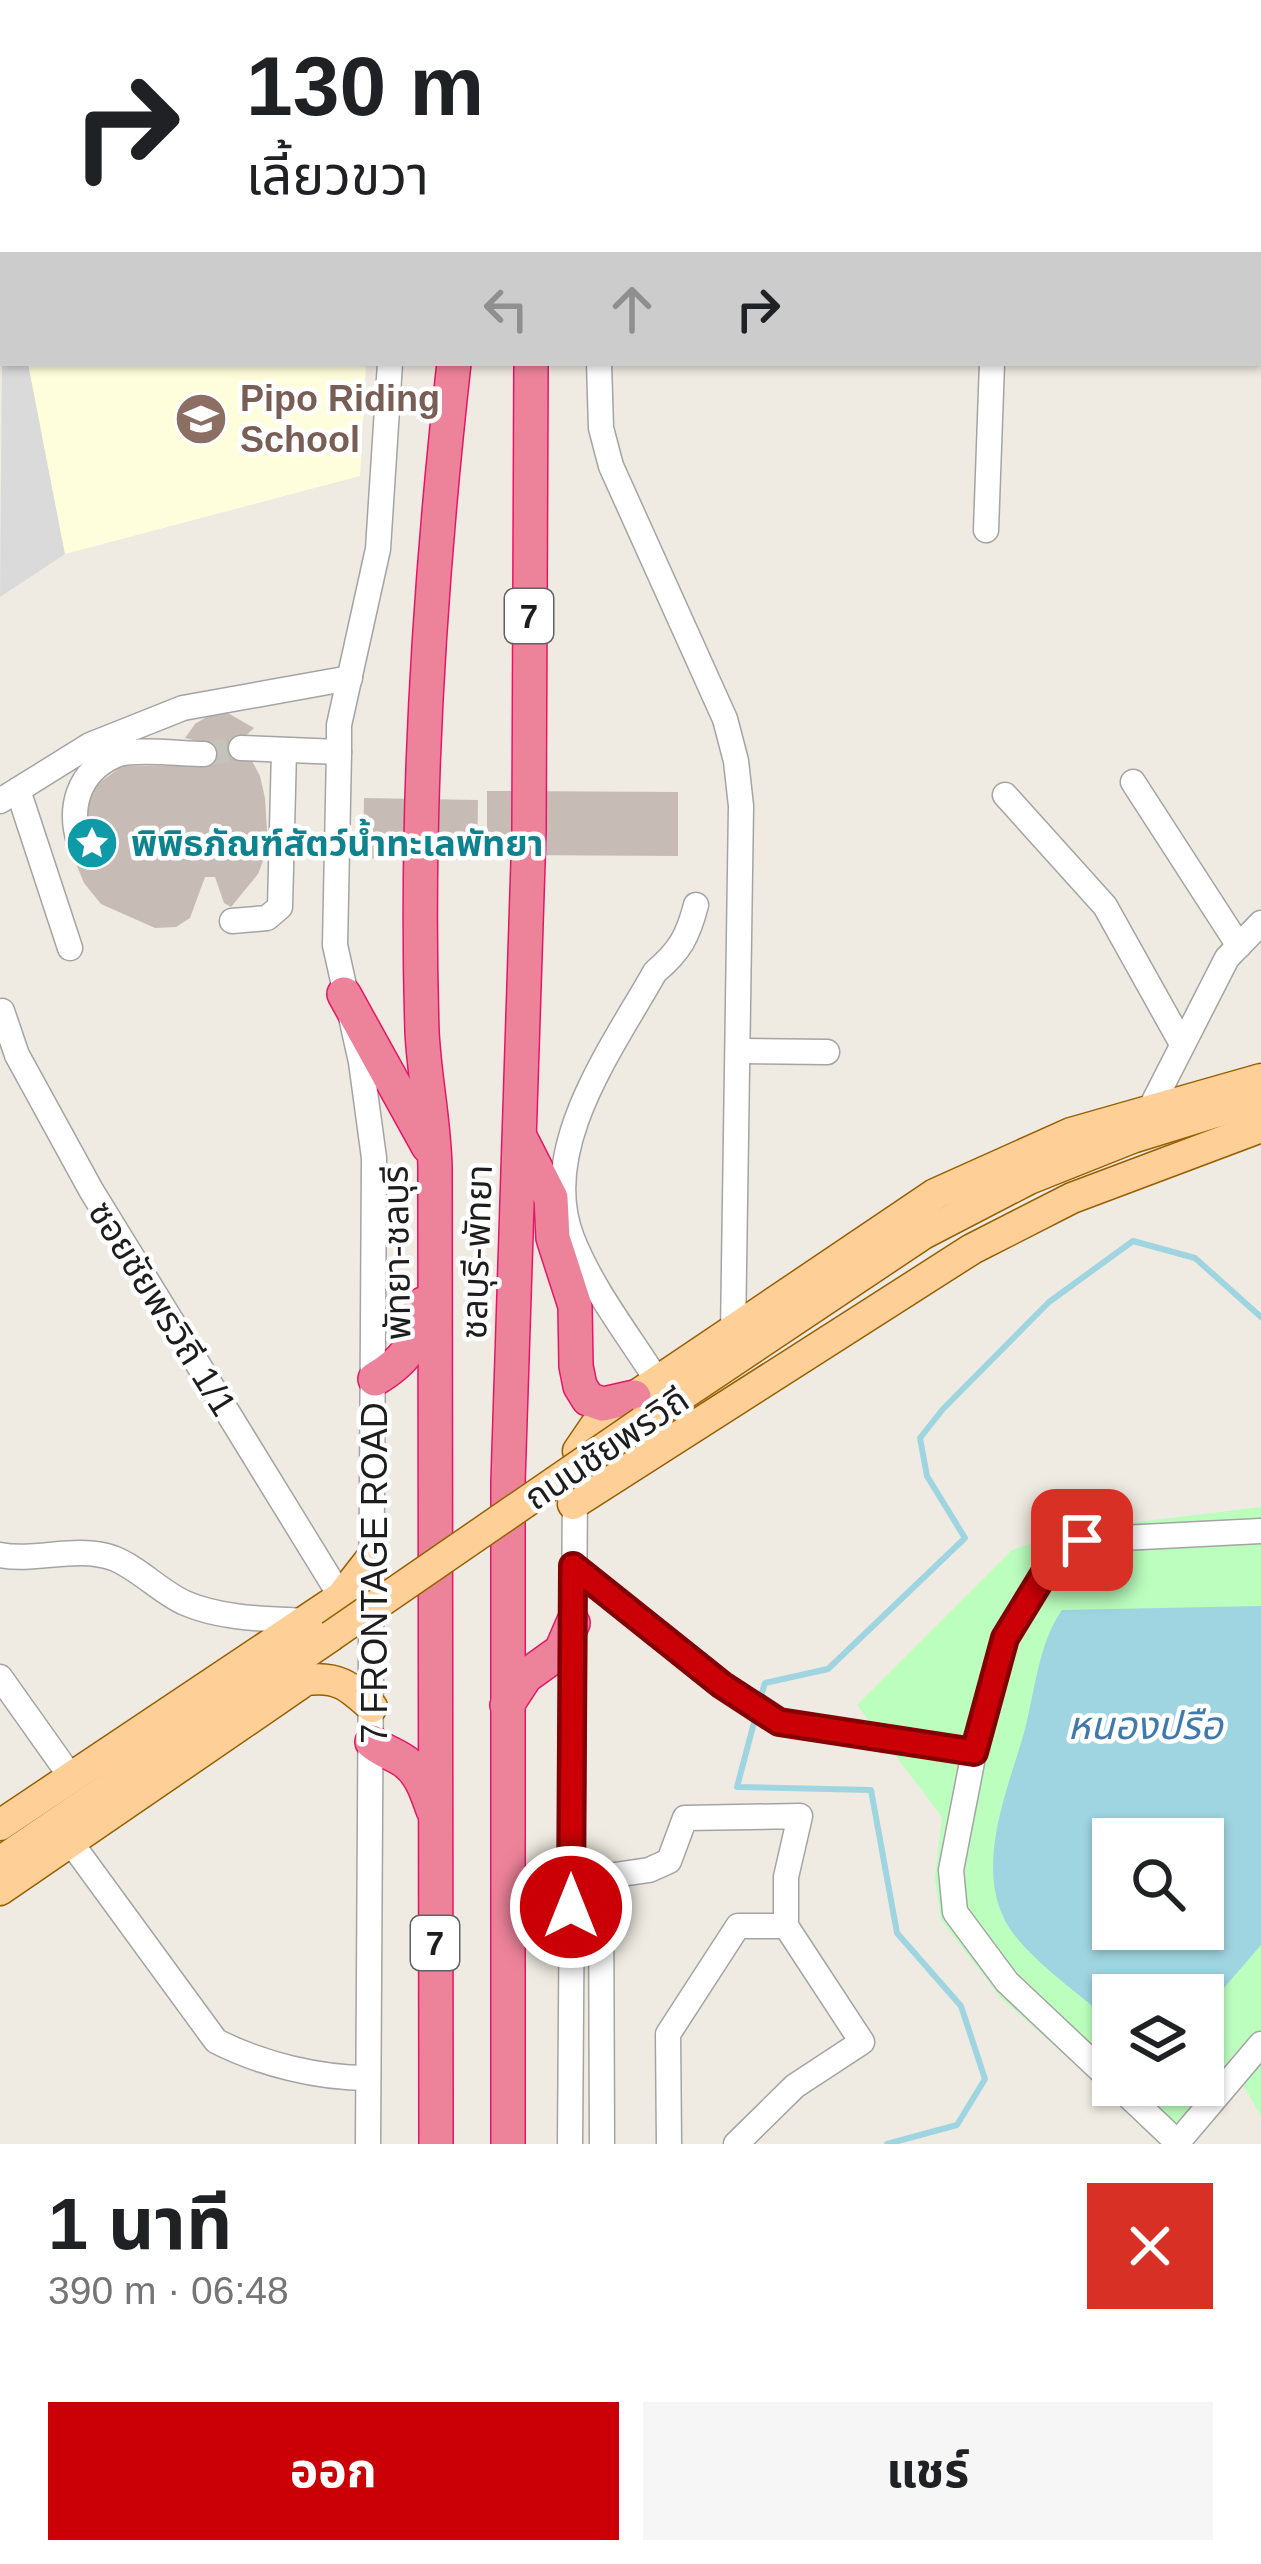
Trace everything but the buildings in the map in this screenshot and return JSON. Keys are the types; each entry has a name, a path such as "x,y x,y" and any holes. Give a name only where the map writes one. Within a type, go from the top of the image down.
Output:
{"highway":[{"name":"พัทยา-ชลบุรี","path":"436,2144 435,1158 422,1034 423,837 434,543 454,366"},
{"name":"ชลบุรี-พัทยา","path":"508,2144 508,1482 529,831 531,366"},
{"path":"344,994 435,1158"},
{"path":"518,1134 551,1198 553,1238 575,1306 580,1386 588,1399 603,1404 644,1400"},
{"path":"375,1379 400,1364 413,1346 435,1255"},
{"path":"507,1705 526,1676 561,1651 573,1623"},
{"path":"372,1742 406,1762 422,1780 436,1818"}],"main road":[{"name":"ถนนชัยพรวิถี","path":"578,1451 596,1426 944,1223 1029,1180 1132,1138 1258,1102"},
{"name":"ถนนชัยพรวิถี","path":"0,1862 319,1628 935,1194 1071,1133 1150,1109 1258,1102"},
{"name":"ถนนชัยพรวิถี","path":"573,1504 972,1250 1258,1102"},
{"name":"ถนนชัยพรวิถี","path":"0,1825 319,1628 373,1556"},
{"path":"0,1890 336,1658 341,1641 332,1628 319,1628"},
{"path":"306,1680 331,1677 347,1684 372,1707"}],"street":[{"name":"7 FRONTAGE ROAD","path":"368,2144 374,1159 362,1062 335,945 339,725 378,549 390,366"},
{"path":"599,366 601,428 611,466 725,719 736,761 741,806 733,1333"},
{"path":"986,530 992,366"},
{"path":"70,948 9,795 182,708 350,677"},
{"path":"114,745 204,754"},
{"path":"80,845 73,806 81,785 114,745"},
{"path":"242,748 338,752"},
{"path":"232,921 267,918 280,907 284,751"},
{"path":"1133,782 1238,946"},
{"path":"1005,795 1105,906 1182,1043"},
{"path":"644,1400 572,1239 565,1209 568,1144 578,1110 655,972 673,958 687,937 696,905"},
{"path":"1150,1109 1227,958 1261,923"},
{"name":"ซอยชัยพรวิถี 1/1","path":"2,1011 17,1055 91,1190 340,1597"},
{"path":"739,1051 826,1052"},
{"path":"570,2144 573,1504 578,1451"},
{"path":"1092,2061 1007,1982 955,1912 951,1870 974,1752 1005,1638 1057,1553 1082,1540 1261,1531"},
{"path":"0,1555 80,1552 113,1558 186,1603 319,1628"},
{"path":"573,1566 734,1693 779,1722 974,1752"},
{"path":"0,1677 71,1777"},
{"path":"602,2144 601,1876 649,1870 669,1861 685,1818 800,1816 785,1877 786,1926 862,2042 795,2086 736,2144"},
{"path":"72,1844 216,2041 240,2053 332,2078 368,2078"},
{"path":"668,2144 668,2034 738,1926 786,1926"},
{"path":"1139,2106 1178,2143 1261,2044"}],"shaded area":[{"path":"2,366 29,366 65,554 0,597"},
{"name":"Pipo Riding School","path":"29,366 366,366 360,476 65,554"}],"green space":[{"path":"1261,1507 1261,2116 1243,2085 1224,2103 1224,1974 1092,1974 1092,2079 1001,1998 941,1920 935,1878 942,1817 857,1705 1012,1550 1070,1530"},
{"path":"1122,2106 1221,2106 1181,2144 1165,2144"}],"water":[{"name":"หนองปรือ","path":"1261,1606 1261,1945 1224,1988 1224,1974 1092,1974 1092,2005 1037,1959 1002,1914 993,1863 996,1836 1042,1653 1062,1610"}],"waterway":[{"path":"759,1702 765,1683 828,1669 965,1538 927,1476 920,1438 1049,1302 1133,1241 1195,1258 1261,1317"},
{"path":"756,1715 737,1787 871,1790 897,1933 961,2006 985,2079 957,2125 887,2144"}],"tunnel":[{"path":"204,754 241,748"}],"place":[{"name":"Pipo Riding School","path":"201,419"},
{"name":"พิพิธภัณฑ์สัตว์น้ำทะเลพัทยา","path":"92,843"}],"route":[{"path":"571,1907 573,1566 722,1685 779,1722 974,1752 1005,1638 1057,1553 1082,1540"}]}
